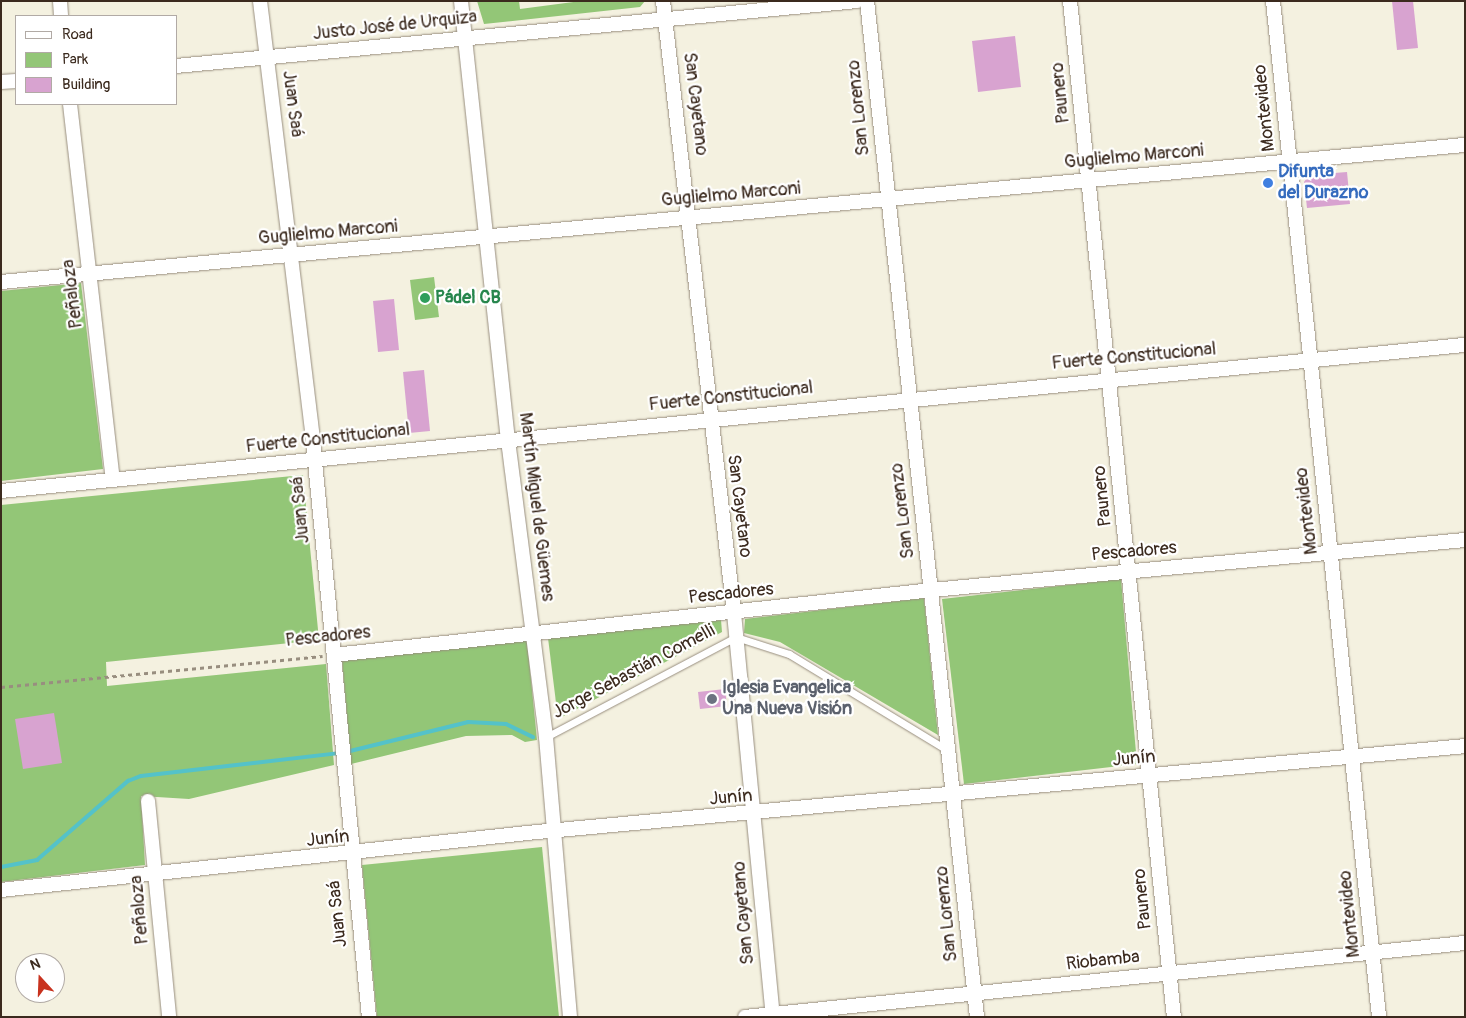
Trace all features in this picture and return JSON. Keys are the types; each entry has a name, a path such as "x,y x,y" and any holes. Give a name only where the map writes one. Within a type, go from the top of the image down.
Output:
{"street":[{"path":"60,1 61,15"},
{"name":"Juan Saá","path":"260,1 292,255 315,460 334,655 350,855 369,1017"},
{"name":"Martín Miguel de Güemes","path":"461,1 508,440 546,737 570,1017"},
{"name":"San Cayetano","path":"663,1 691,218 709,417 734,613 773,1015"},
{"name":"Justo José de Urquiza","path":"178,66 856,1"},
{"name":"San Lorenzo","path":"867,1 908,397 932,590 977,1017"},
{"name":"Paunero","path":"1070,1 1090,180 1174,1017"},
{"name":"Montevideo","path":"1273,1 1308,360 1331,552 1379,1017"},
{"path":"1,82 15,80"},
{"name":"Peñaloza","path":"70,105 113,480"},
{"name":"Guglielmo Marconi","path":"1,282 1465,145"},
{"name":"Fuerte Constitucional","path":"1,491 508,440 908,397 1465,345"},
{"name":"Pescadores","path":"334,655 932,590 1465,540"},
{"name":"Junín","path":"1,890 350,855 555,830 754,814 1465,746"},
{"name":"Peñaloza","path":"148,801 169,1017"},
{"name":"Riobamba","path":"745,1017 1465,943"}],"lane":[{"name":"Jorge Sebastián Comelli","path":"546,737 736,637 789,654 948,750"}],"path":[{"name":"Pescadores","path":"1,687 334,655"}],"green space":[{"path":"477,1 519,1 520,9 581,1 645,1 640,7 484,24"},
{"name":"Pádel CB","path":"434,277 439,317 415,320 410,280"},
{"path":"81,283 103,469 1,481 1,291"},
{"path":"303,475 319,640 106,662 107,686 326,664 334,765 189,799 141,796 145,865 1,882 1,505"},
{"path":"1121,579 1137,764 964,784 942,599"},
{"path":"924,598 938,735 780,642 744,633 745,619"},
{"path":"721,620 722,632 558,719 548,638"},
{"path":"527,640 537,740 525,742 512,735 466,736 351,764 342,660"},
{"path":"542,847 559,1017 377,1017 362,865"}],"building":[{"path":"1392,1 1413,1 1418,48 1397,50"},
{"path":"1015,36 1021,87 978,92 972,41"},
{"path":"1347,172 1350,204 1307,208 1304,182 1309,175"},
{"path":"394,299 399,350 378,352 373,301"},
{"path":"424,370 430,431 409,433 403,372"},
{"name":"Iglesia Evangelica Una Nueva Visión","path":"725,689 727,706 700,709 698,692"},
{"path":"54,713 62,763 23,769 15,719"}],"waterway":[{"path":"346,752 468,722 506,724 533,737"},
{"path":"1,867 37,860 128,781 141,776 339,753"}],"place":[{"name":"Difunta del Durazno","path":"1268,183"},
{"name":"Pádel CB","path":"425,298"},
{"name":"Iglesia Evangelica Una Nueva Visión","path":"712,699"}]}
